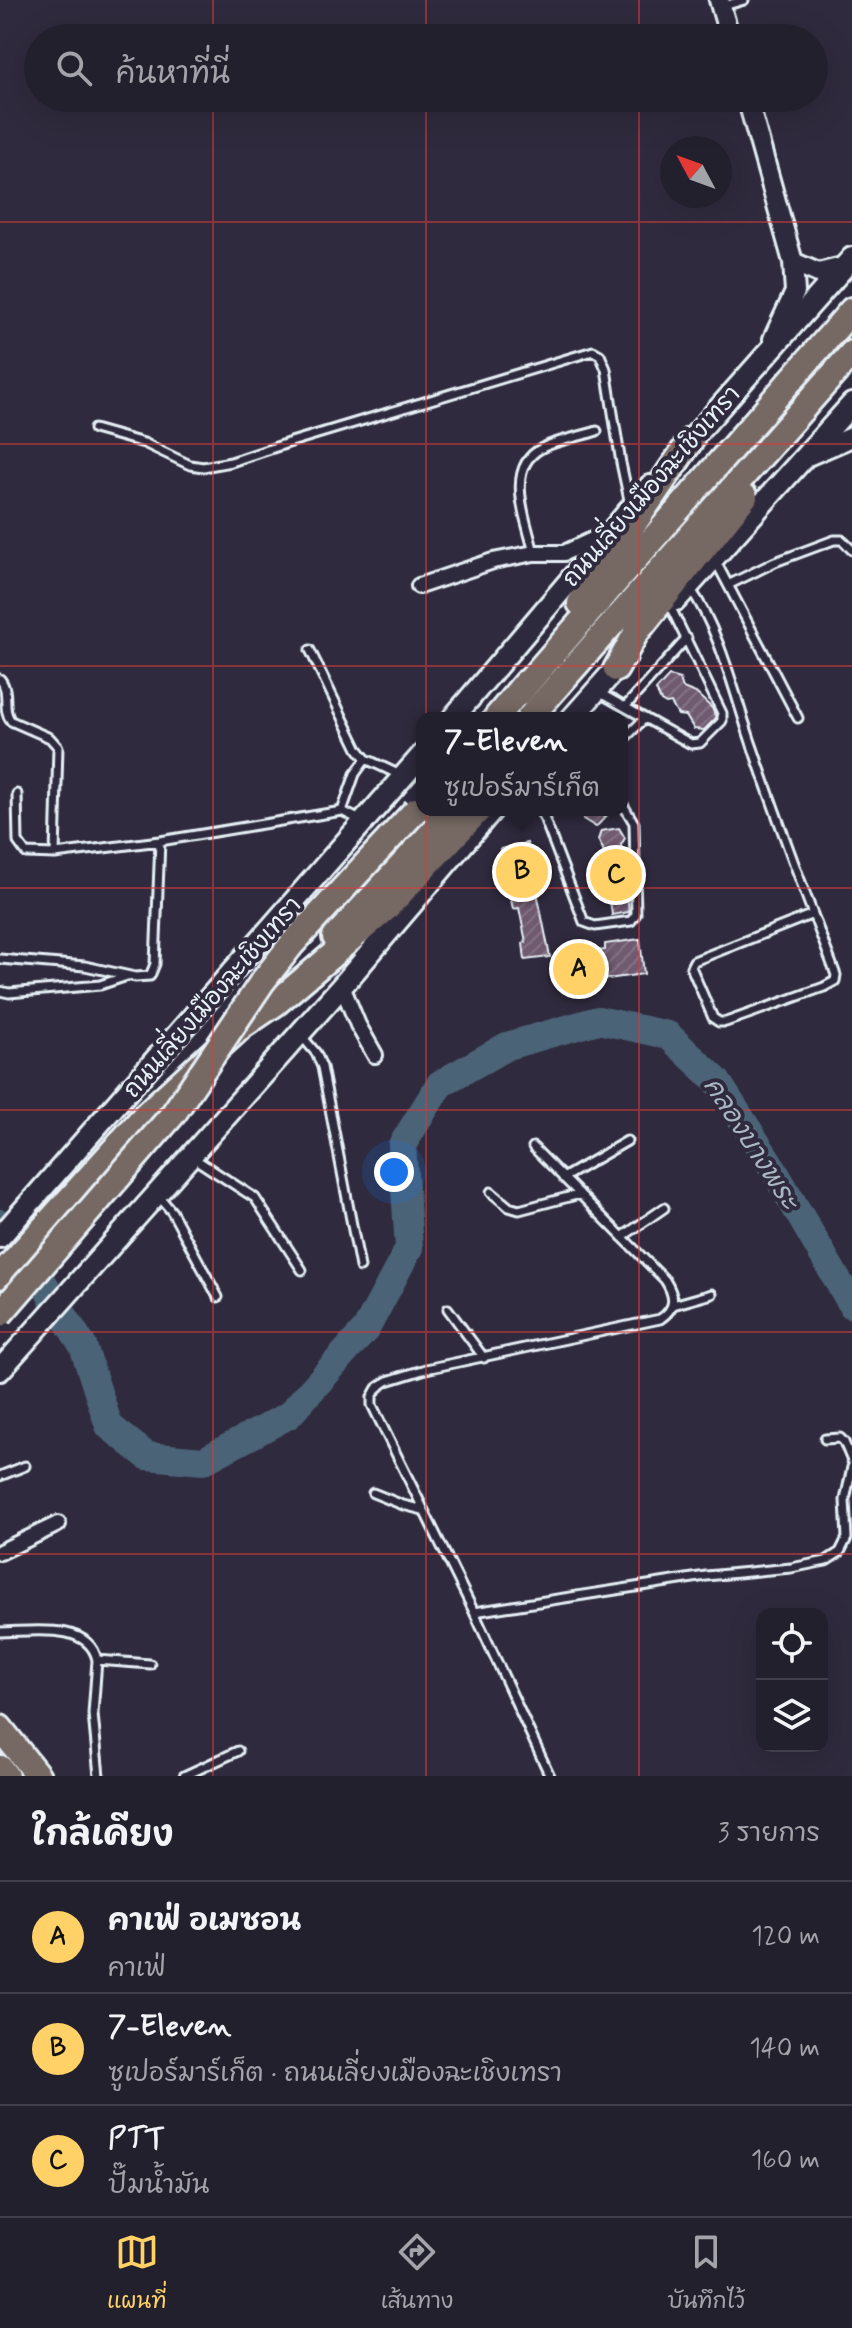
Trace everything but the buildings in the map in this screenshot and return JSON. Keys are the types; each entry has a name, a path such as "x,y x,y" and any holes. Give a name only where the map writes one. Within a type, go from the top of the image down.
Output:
{"highway":[{"name":"ถนนเลี่ยงเมืองฉะเชิงเทรา","path":"518,694 852,310"},
{"path":"534,712 852,353"},
{"path":"616,669 636,633 852,364"},
{"path":"502,712 518,694 691,440"},
{"path":"0,1314 174,1113 262,982 292,944 416,810"},
{"path":"276,1003 442,816"},
{"path":"0,1276 107,1154 184,1078 242,1026 276,1003 386,909 473,816"},
{"path":"0,1728 38,1776"},
{"path":"0,1768 6,1776"}],"main road":[{"name":"ถนนเลี่ยงเมืองฉะเชิงเทรา","path":"458,712 631,507 848,262"},
{"path":"577,712 852,404"},
{"name":"ถนนเลี่ยงเมืองฉะเชิงเทรา","path":"0,1237 416,762"},
{"path":"0,1370 342,986 487,816"}],"street":[{"path":"720,4 726,24"},
{"path":"731,395 763,354 788,312 795,292 793,262 751,112"},
{"path":"793,262 818,273 848,262"},
{"path":"801,459 852,437"},
{"path":"419,586 493,561 534,553 564,553 610,532"},
{"path":"342,986 375,1055"},
{"path":"0,1552 58,1524"}],"lane":[{"path":"720,4 744,0"},
{"path":"94,429 144,443 190,465 203,467 231,462 593,351 600,355 606,369 631,507"},
{"path":"534,553 520,491 521,470 529,457 543,448 597,431"},
{"path":"728,585 775,562 834,540 842,540 852,550"},
{"path":"714,558 798,718"},
{"path":"689,586 702,605 718,647 775,814 813,914 836,975 835,981 726,1022 713,1018 691,967 694,961 813,914"},
{"path":"596,691 691,744 700,743 722,721 722,713 670,606"},
{"path":"625,707 687,638"},
{"path":"310,650 351,736 366,759 404,777"},
{"path":"0,679 6,692 7,716 18,726 50,738 58,747 55,854"},
{"path":"628,735 644,719"},
{"path":"342,811 355,774 366,759"},
{"path":"17,794 18,842 26,853 55,854 160,841 342,811 365,823"},
{"path":"544,816 584,922 595,926 631,921 636,914 634,823 628,813"},
{"path":"0,959 85,966 144,977 153,971 160,841"},
{"path":"0,991 9,993 100,985 129,975"},
{"path":"299,1032 316,1053 322,1067 360,1267"},
{"path":"563,1178 627,1141"},
{"path":"533,1147 665,1280 673,1305 669,1313 660,1319 426,1369 387,1381 377,1388 372,1397 376,1416 474,1612 550,1776"},
{"path":"190,1156 255,1198 302,1270"},
{"path":"491,1192 509,1207 519,1210 580,1194"},
{"path":"156,1193 172,1212 218,1297"},
{"path":"622,1237 664,1208"},
{"path":"673,1305 712,1294"},
{"path":"448,1309 484,1358"},
{"path":"474,1612 826,1561 840,1552 847,1538 845,1500 852,1464 840,1438 825,1439"},
{"path":"0,1476 25,1466"},
{"path":"373,1493 423,1510"},
{"path":"0,1632 67,1633 89,1643 97,1660 93,1714 99,1776"},
{"path":"97,1660 150,1664"},
{"path":"184,1776 238,1751"}],"waterway":[{"name":"คลองบางพระ","path":"0,1223 27,1257 83,1346 109,1426 147,1456 203,1461 289,1415 366,1329 409,1248 402,1145 440,1084 507,1046 598,1020 668,1035 717,1081 769,1162 852,1305"}],"place":[{"name":"7-Eleven","path":"522,872"},
{"name":"PTT","path":"616,875"},
{"name":"คาเฟ่ อเมซอน","path":"579,969"}]}
